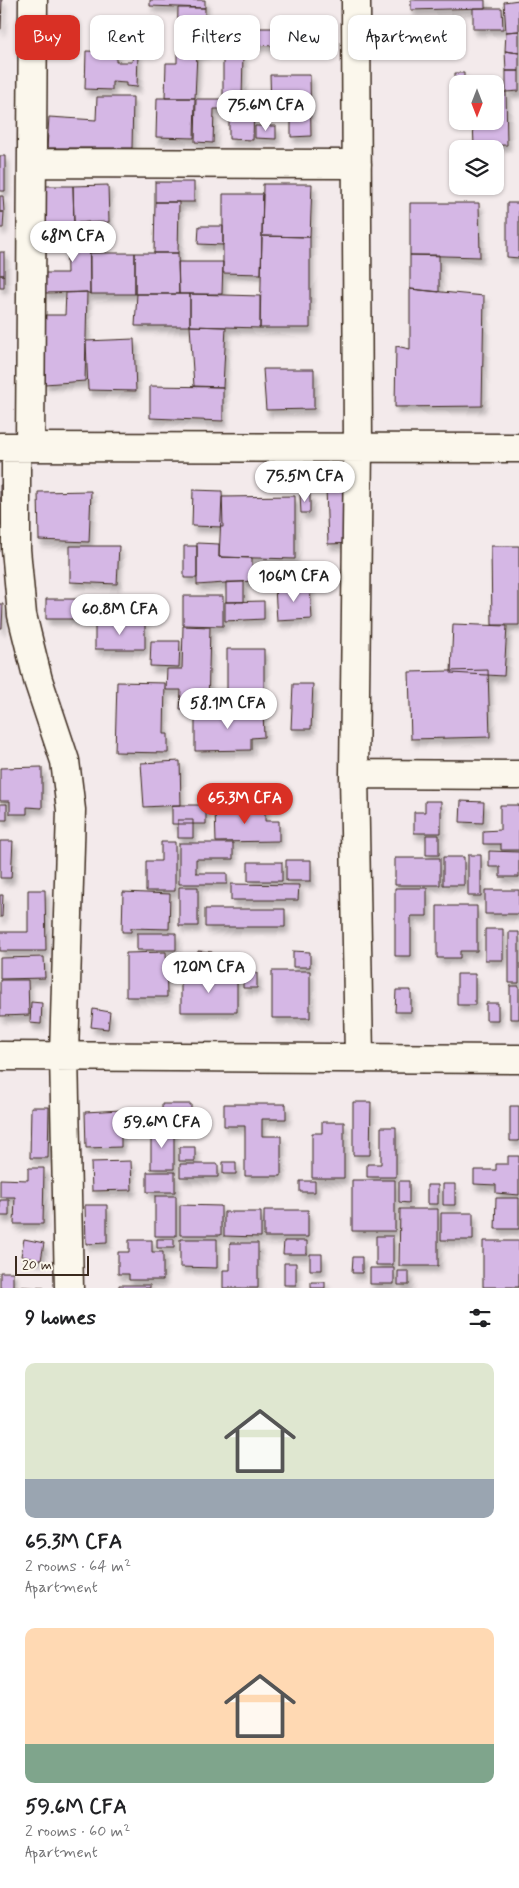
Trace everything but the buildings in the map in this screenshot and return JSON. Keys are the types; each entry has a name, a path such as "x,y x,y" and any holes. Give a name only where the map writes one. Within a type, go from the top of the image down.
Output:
{"street":[{"path":"33,0 32,163 16,447 16,548 22,616 38,680 65,761 72,810 64,1055 68,1288"},
{"path":"356,0 358,448 354,774 359,1057"},
{"path":"32,163 357,164"},
{"path":"16,447 519,448"},
{"path":"354,774 519,775"},
{"path":"0,1056 519,1059"}]}
